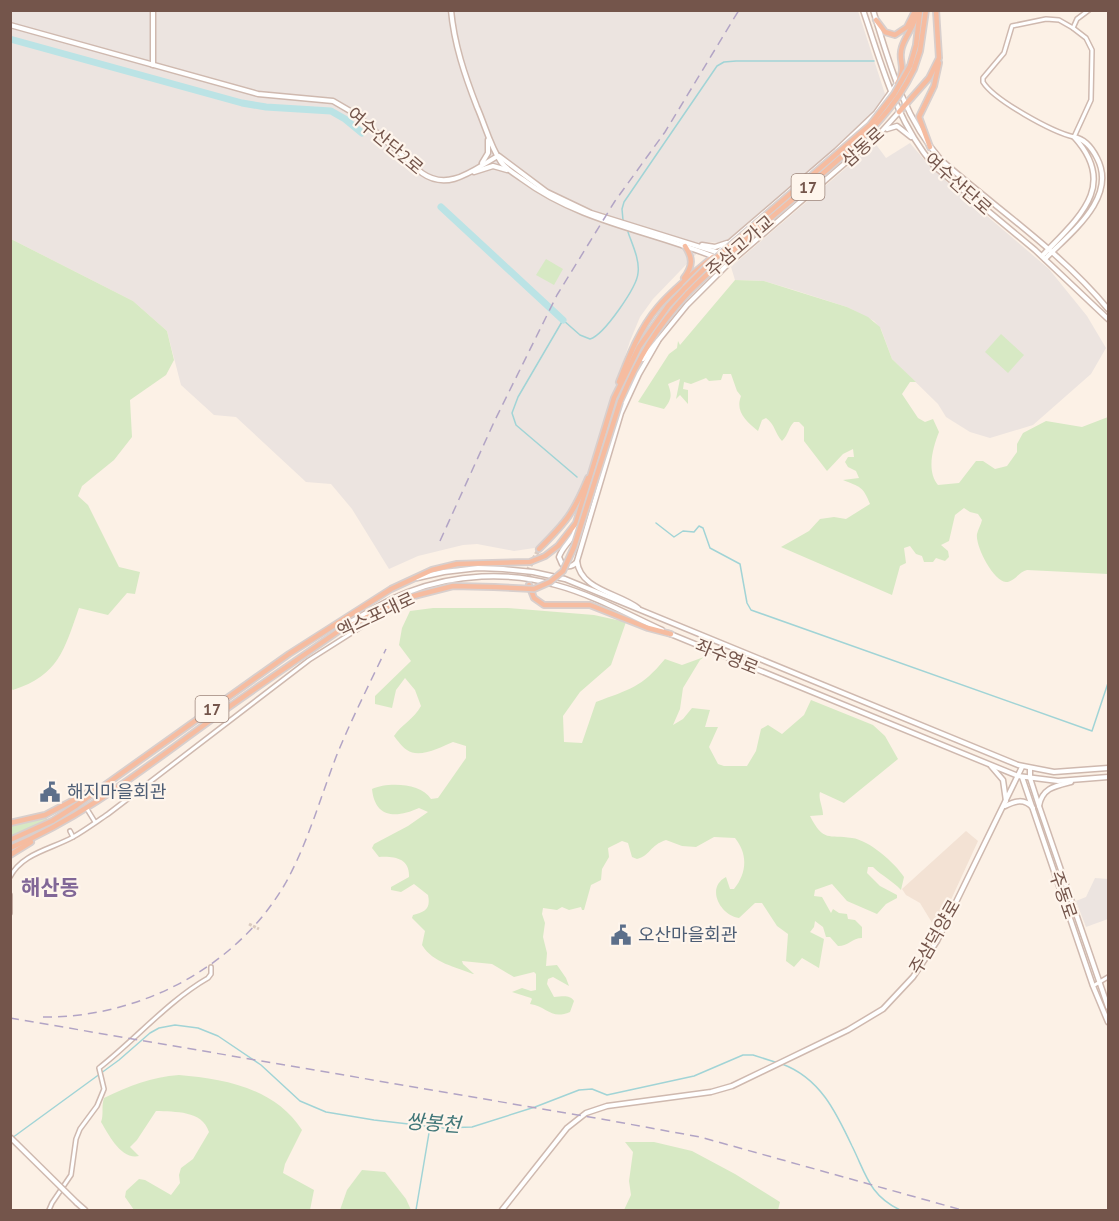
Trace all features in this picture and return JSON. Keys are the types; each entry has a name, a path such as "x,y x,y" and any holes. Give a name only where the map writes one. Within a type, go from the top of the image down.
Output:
{"highway":[{"path":"876,20 885,32 895,35 909,25 917,10"},
{"path":"897,84 903,70 902,48 915,21 917,10"},
{"name":"17","path":"912,67 916,45 917,10"},
{"name":"17","path":"912,67 920,51 926,10"},
{"path":"930,147 919,117 937,78 939,58 936,10"},
{"path":"899,112 932,73 939,58"},
{"name":"주삼고가교","path":"684,289 710,263 870,125 912,67"},
{"path":"684,289 691,262 685,244"},
{"path":"684,289 713,257"},
{"name":"엑스포대로","path":"10,848 41,835 87,809 256,687 347,625 356,626 402,599 453,586 534,589 552,581 563,571 574,547 620,402 634,367 684,289"},
{"name":"엑스포대로","path":"10,840 52,820 101,789 308,641 381,594 432,570 457,564 521,564 539,559 558,546 576,523 614,398 639,347 668,306 684,289"},
{"path":"539,549 559,531 571,515 591,470"},
{"path":"529,585 532,595 541,604 594,606 648,628 670,634"},
{"path":"10,824 45,815 87,793 101,789"},
{"path":"10,855 41,835"}],"street":[{"path":"153,10 153,65"},
{"path":"451,10 460,61 498,156 511,171 541,193 578,212 615,225 718,252 735,259"},
{"name":"여수산단로","path":"863,10 899,112 913,139 934,166 1044,258 1108,319"},
{"name":"여수산단로","path":"873,10 905,106 930,147 941,160 1050,251 1096,294 1108,309"},
{"path":"1073,28 1077,19 1089,10"},
{"path":"1044,258 1098,201 1103,178 1097,158 1084,141 1064,134 1016,109 992,92 983,82 1006,50 1012,26 1051,19 1059,20 1088,41 1093,63 1091,100 1074,137"},
{"name":"여수산단2로","path":"10,25 258,94 333,101 352,112 429,178 450,181 468,174 498,156"},
{"name":"삼동로","path":"713,257 836,151 884,104 897,84"},
{"name":"삼동로","path":"667,327 729,263 881,132 899,112"},
{"path":"881,132 897,126 913,139"},
{"path":"480,166 488,153 488,133"},
{"path":"498,156 543,190 565,201 591,213 685,244 729,263"},
{"path":"468,174 493,166 511,171"},
{"path":"685,244 715,246 730,242"},
{"path":"629,381 667,327"},
{"path":"644,612 589,582 579,571 578,561 621,413 639,374 667,327"},
{"path":"576,523 575,534 559,557 562,564 567,567 573,566 578,561"},
{"name":"좌수영로","path":"414,579 444,572 478,568 534,572 572,582 1022,767 1064,773 1108,768"},
{"name":"좌수영로","path":"347,625 409,591 455,579 494,576 534,580 588,596 670,634 1020,776 1078,781 1108,777"},
{"path":"10,877 15,868 24,861 73,837 114,810 309,660 356,626 383,613"},
{"path":"989,764 1003,780 1005,804 1024,801 1036,814"},
{"name":"주동로","path":"1022,767 1020,776 1036,814 1093,986 1108,1022"},
{"name":"주동로","path":"1030,769 1030,778 1039,806 1108,1007"},
{"name":"주삼덕양로","path":"502,1210 567,1128 586,1113 618,1104 720,1090 764,1072 876,1014 913,977 937,941 1020,776"},
{"path":"1039,806 1042,795 1050,788 1078,781"},
{"path":"112,805 114,810"},
{"path":"87,809 95,822"},
{"path":"70,831 73,837"},
{"path":"10,895 10,913"},
{"path":"49,1210 71,1175 76,1139 80,1129 98,1103 104,1087 99,1069 164,1013 179,996 208,978 212,974 211,967"},
{"path":"1093,986 1108,977"},
{"path":"10,1137 85,1210"}],"shaded area":[{"path":"11,11 858,11 885,94 883,100 871,114 830,153 727,240 719,243 708,242 653,299 640,317 630,341 574,510 541,547 514,551 477,544 463,545 418,556 389,569 352,509 331,484 306,482 236,417 214,415 181,385 167,331 133,301 11,239"},
{"path":"875,143 886,158 910,143 932,169 1049,269 1087,316 1106,348 1091,374 1033,425 990,438 970,432 946,417 938,404 892,359 881,329 874,321 847,307 764,281 735,280 731,267"},
{"path":"966,831 978,841 938,928 934,926 920,903 906,895 902,889"},
{"path":"1095,878 1108,879 1108,919 1086,927 1076,901 1086,897"}],"green space":[{"path":"11,239 133,301 167,331 174,360 166,375 130,400 132,437 114,460 82,486 78,496 88,505 119,567 140,572 135,594 127,593 108,615 79,608 64,648 50,669 41,677 13,690 10,688"},
{"path":"546,259 563,269 554,285 536,275"},
{"path":"735,280 764,281 847,307 868,317 880,327 892,359 916,382 910,382 902,394 918,418 925,422 933,419 939,432 931,466 938,485 959,483 976,461 983,461 995,469 1007,466 1017,452 1017,444 1023,433 1046,421 1082,427 1108,417 1108,574 1027,570 1009,582 1001,580 986,562 979,546 977,534 982,520 978,514 964,508 955,515 949,541 941,545 948,551 949,557 945,561 936,558 933,562 924,562 922,556 916,554 910,546 904,548 906,563 900,566 892,595 781,547 809,531 820,519 834,517 846,519 870,504 860,488 843,480 859,478 856,471 848,467 845,462 848,457 854,457 853,449 843,454 827,471 804,441 804,427 799,422 794,422 782,441 766,418 762,420 758,431 746,420 739,407 741,396 731,374 723,374 721,380 709,381 706,378 691,384 684,382 683,389 688,390 688,404 680,395 676,399 680,379 668,384 670,397 664,409 638,402 669,354 677,348 678,341 680,345"},
{"path":"1001,334 1024,355 1008,373 985,352"},
{"path":"433,608 508,608 594,615 626,622 611,665 580,692 563,716 564,742 582,743 596,702 642,682 665,659 682,665 704,657 683,688 680,709 673,725 683,719 692,708 710,710 705,727 718,727 709,747 718,764 724,766 747,766 756,751 761,729 768,725 782,734 804,715 811,700 873,725 885,736 898,759 844,803 820,792 823,815 810,816 823,834 859,840 888,859 904,877 901,890 873,867 868,867 867,873 880,886 897,895 897,898 886,904 877,914 847,901 832,884 815,890 814,896 822,897 831,913 833,909 847,914 848,919 855,920 862,927 862,938 838,946 830,937 826,937 823,927 815,921 810,932 824,939 819,968 802,958 794,967 786,961 788,934 777,926 762,903 755,903 739,918 726,912 718,901 716,894 720,882 726,877 730,889 734,889 743,870 744,857 735,838 714,837 696,847 682,846 666,840 637,859 632,857 628,843 622,841 608,848 609,857 602,869 601,880 591,885 584,910 581,907 569,910 562,907 557,910 543,908 546,966 557,965 569,986 553,977 548,979 547,984 554,997 568,997 574,1001 570,1012 554,1014 530,1004 531,998 512,992 522,988 536,990 534,972 514,977 492,964 462,961 473,974 438,960 422,945 425,931 412,918 413,915 421,913 428,907 428,895 414,884 401,892 391,890 391,887 409,877 407,866 395,858 379,857 372,848 374,844 408,826 428,812 419,808 395,814 382,811 374,799 372,789 387,785 404,785 420,790 431,799 438,798 466,758 466,746 453,742 424,753 412,752 400,744 394,736 421,706 415,690 405,678 396,690 392,708 375,704 375,696 411,661 399,645 402,628 410,611"},
{"path":"45,815 53,829 11,855 11,823"},
{"path":"179,1075 214,1079 248,1088 278,1104 291,1116 302,1130 285,1164 283,1173 314,1190 310,1210 134,1210 125,1197 126,1191 139,1179 171,1195 180,1183 181,1168 193,1159 209,1132 205,1125 194,1116 179,1112 156,1111 130,1147 139,1156 133,1156 116,1145 101,1122 104,1098 140,1083"},
{"path":"625,1142 654,1142 692,1151 780,1202 778,1210 624,1210 631,1195 629,1181 633,1152"},
{"path":"362,1170 385,1172 406,1199 411,1210 340,1210 347,1190"}],"waterway":[{"path":"10,39 242,103 266,107 331,111 362,133"},
{"path":"623,220 624,202 717,66 724,62 736,61 874,61"},
{"path":"441,207 563,320"},
{"path":"577,477 516,425 512,413 518,397 563,320 580,335 590,339 603,329 626,299 638,273 638,263 628,232"},
{"path":"656,523 674,537 683,531 694,532 699,526 703,528 710,548 740,564 747,603 751,610 1092,731 1108,683"},
{"name":"쌍봉천","path":"12,1138 119,1060 150,1033 159,1028 175,1025 198,1028 218,1036 261,1065 300,1101 326,1112 443,1128 472,1127 579,1090 592,1089 607,1095 694,1076 743,1055 753,1055 778,1063"},
{"name":"쌍봉천","path":"782,1064 795,1070 817,1087 840,1121 875,1191 881,1198 900,1210"},
{"path":"416,1210 430,1127"}],"tunnel":[{"path":"529,585 529,568 539,549"},
{"path":"249,924 259,929"}],"railway":[{"path":"440,541 495,420 557,295 615,201 665,132 739,10"},
{"path":"43,1017 79,1015 149,998 182,982 212,963 240,940 264,914 293,869 307,838 336,757 386,649"},
{"path":"10,1018 700,1137 962,1210"}],"place":[{"name":"해지마을회관","path":"50,792"},
{"name":"오산마을회관","path":"621,935"}],"district":[{"name":"해산동","path":"50,888"}]}
